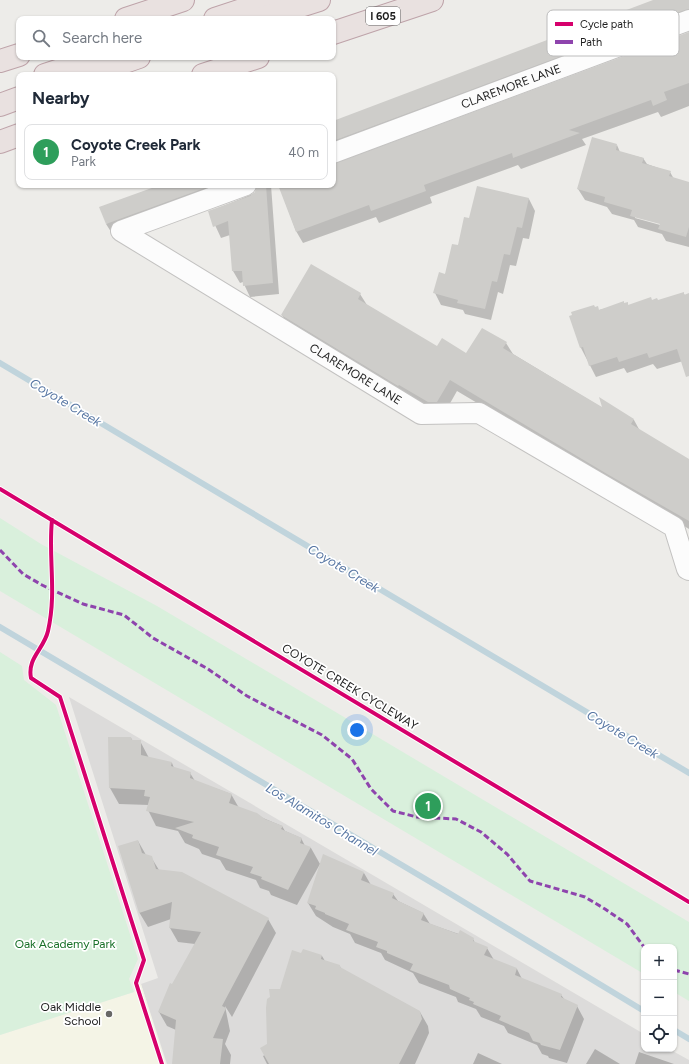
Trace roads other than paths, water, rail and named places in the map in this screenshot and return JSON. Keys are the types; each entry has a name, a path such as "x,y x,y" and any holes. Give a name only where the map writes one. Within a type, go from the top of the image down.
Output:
{"highway":[{"path":"135,16 183,0"},
{"path":"224,16 272,0"},
{"path":"268,16 319,0"},
{"name":"I 605","path":"336,31 432,0"},
{"path":"0,61 16,56"},
{"path":"55,72 91,60"},
{"path":"96,72 130,60"},
{"path":"212,72 249,60"},
{"path":"0,90 16,85"},
{"path":"0,105 16,99"},
{"path":"0,142 16,136"}],"street":[{"name":"CLAREMORE LANE","path":"679,24 689,20"},
{"name":"CLAREMORE LANE","path":"336,152 593,56"},
{"name":"CLAREMORE LANE","path":"238,188 121,231 421,414 479,413 674,527 687,569 689,570"}],"waterway":[{"name":"Coyote Creek","path":"0,363 689,773"},
{"name":"Los Alamitos Channel","path":"0,627 444,890 641,1009"},
{"name":"Los Alamitos Channel","path":"677,1032 689,1039"}],"place":[{"name":"Coyote Creek Park","path":"428,806"},
{"name":"Oak Middle School","path":"109,1014"}],"park label":[{"name":"Oak Academy Park","path":"65,944"}]}
